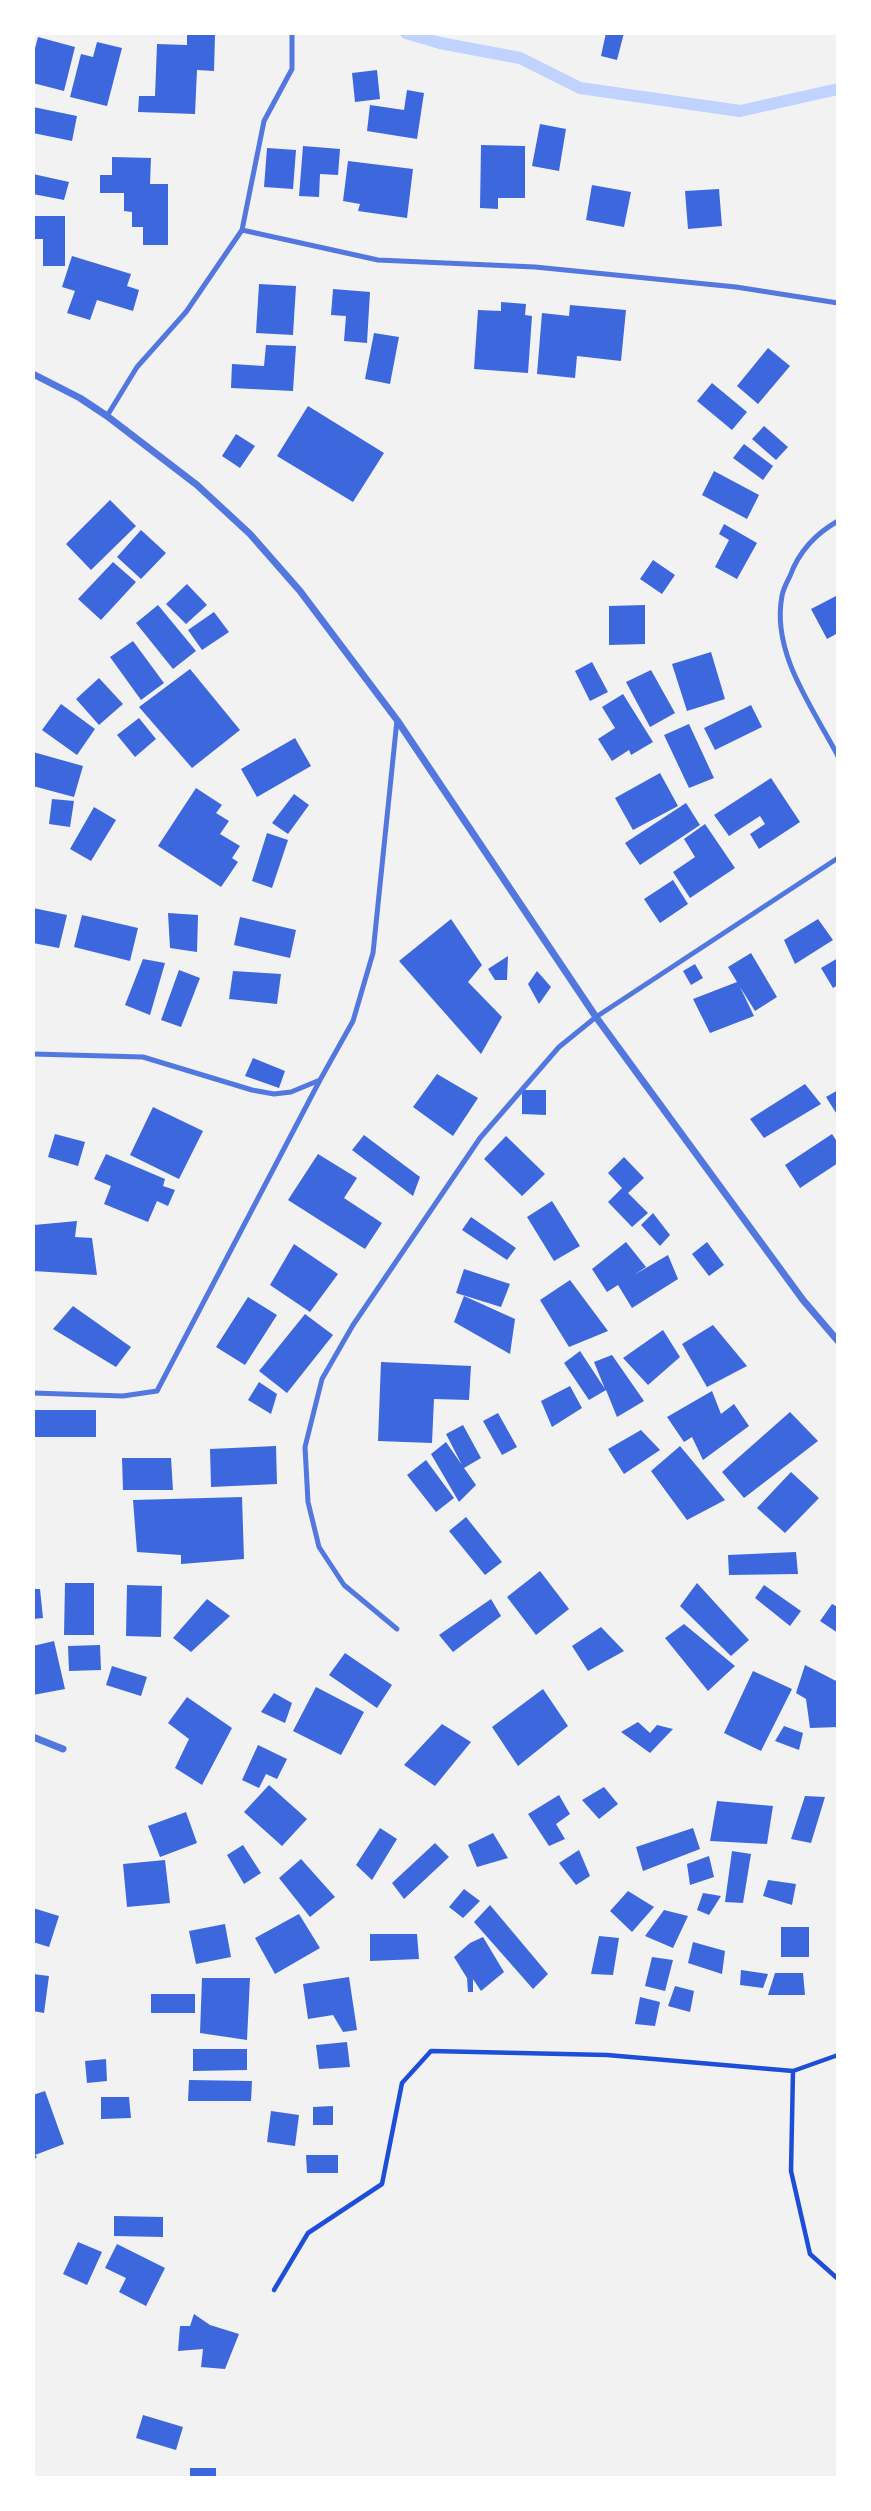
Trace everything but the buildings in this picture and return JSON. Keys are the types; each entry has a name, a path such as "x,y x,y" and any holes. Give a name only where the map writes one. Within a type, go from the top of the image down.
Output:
{"street":[{"path":"33,374 80,398 107,416 197,485 250,534 300,591 397,720 596,1017 803,1300 838,1341"},
{"path":"33,1737 63,1749"}],"lane":[{"path":"107,416 137,367 187,312 242,230 264,121 292,69 292,33"},
{"path":"242,230 378,260 535,267 736,287 838,303"},
{"path":"838,521 818,533 795,561 782,596 781,635 792,668 838,756"},
{"path":"33,1393 123,1396 157,1391 353,1021 373,953 397,720"},
{"path":"397,1629 344,1585 319,1547 308,1502 305,1447 322,1379 353,1325 480,1138 559,1047 596,1017 838,858"},
{"path":"33,1054 143,1056 252,1090 274,1094 291,1092 320,1080"}],"path":[{"path":"274,2290 308,2233 382,2184 402,2083 431,2051 607,2055 793,2071 838,2055"},
{"path":"793,2071 791,2171 810,2254 838,2279"}],"waterway":[{"path":"406,33 440,43 520,58 580,88 740,111 838,89"}]}
